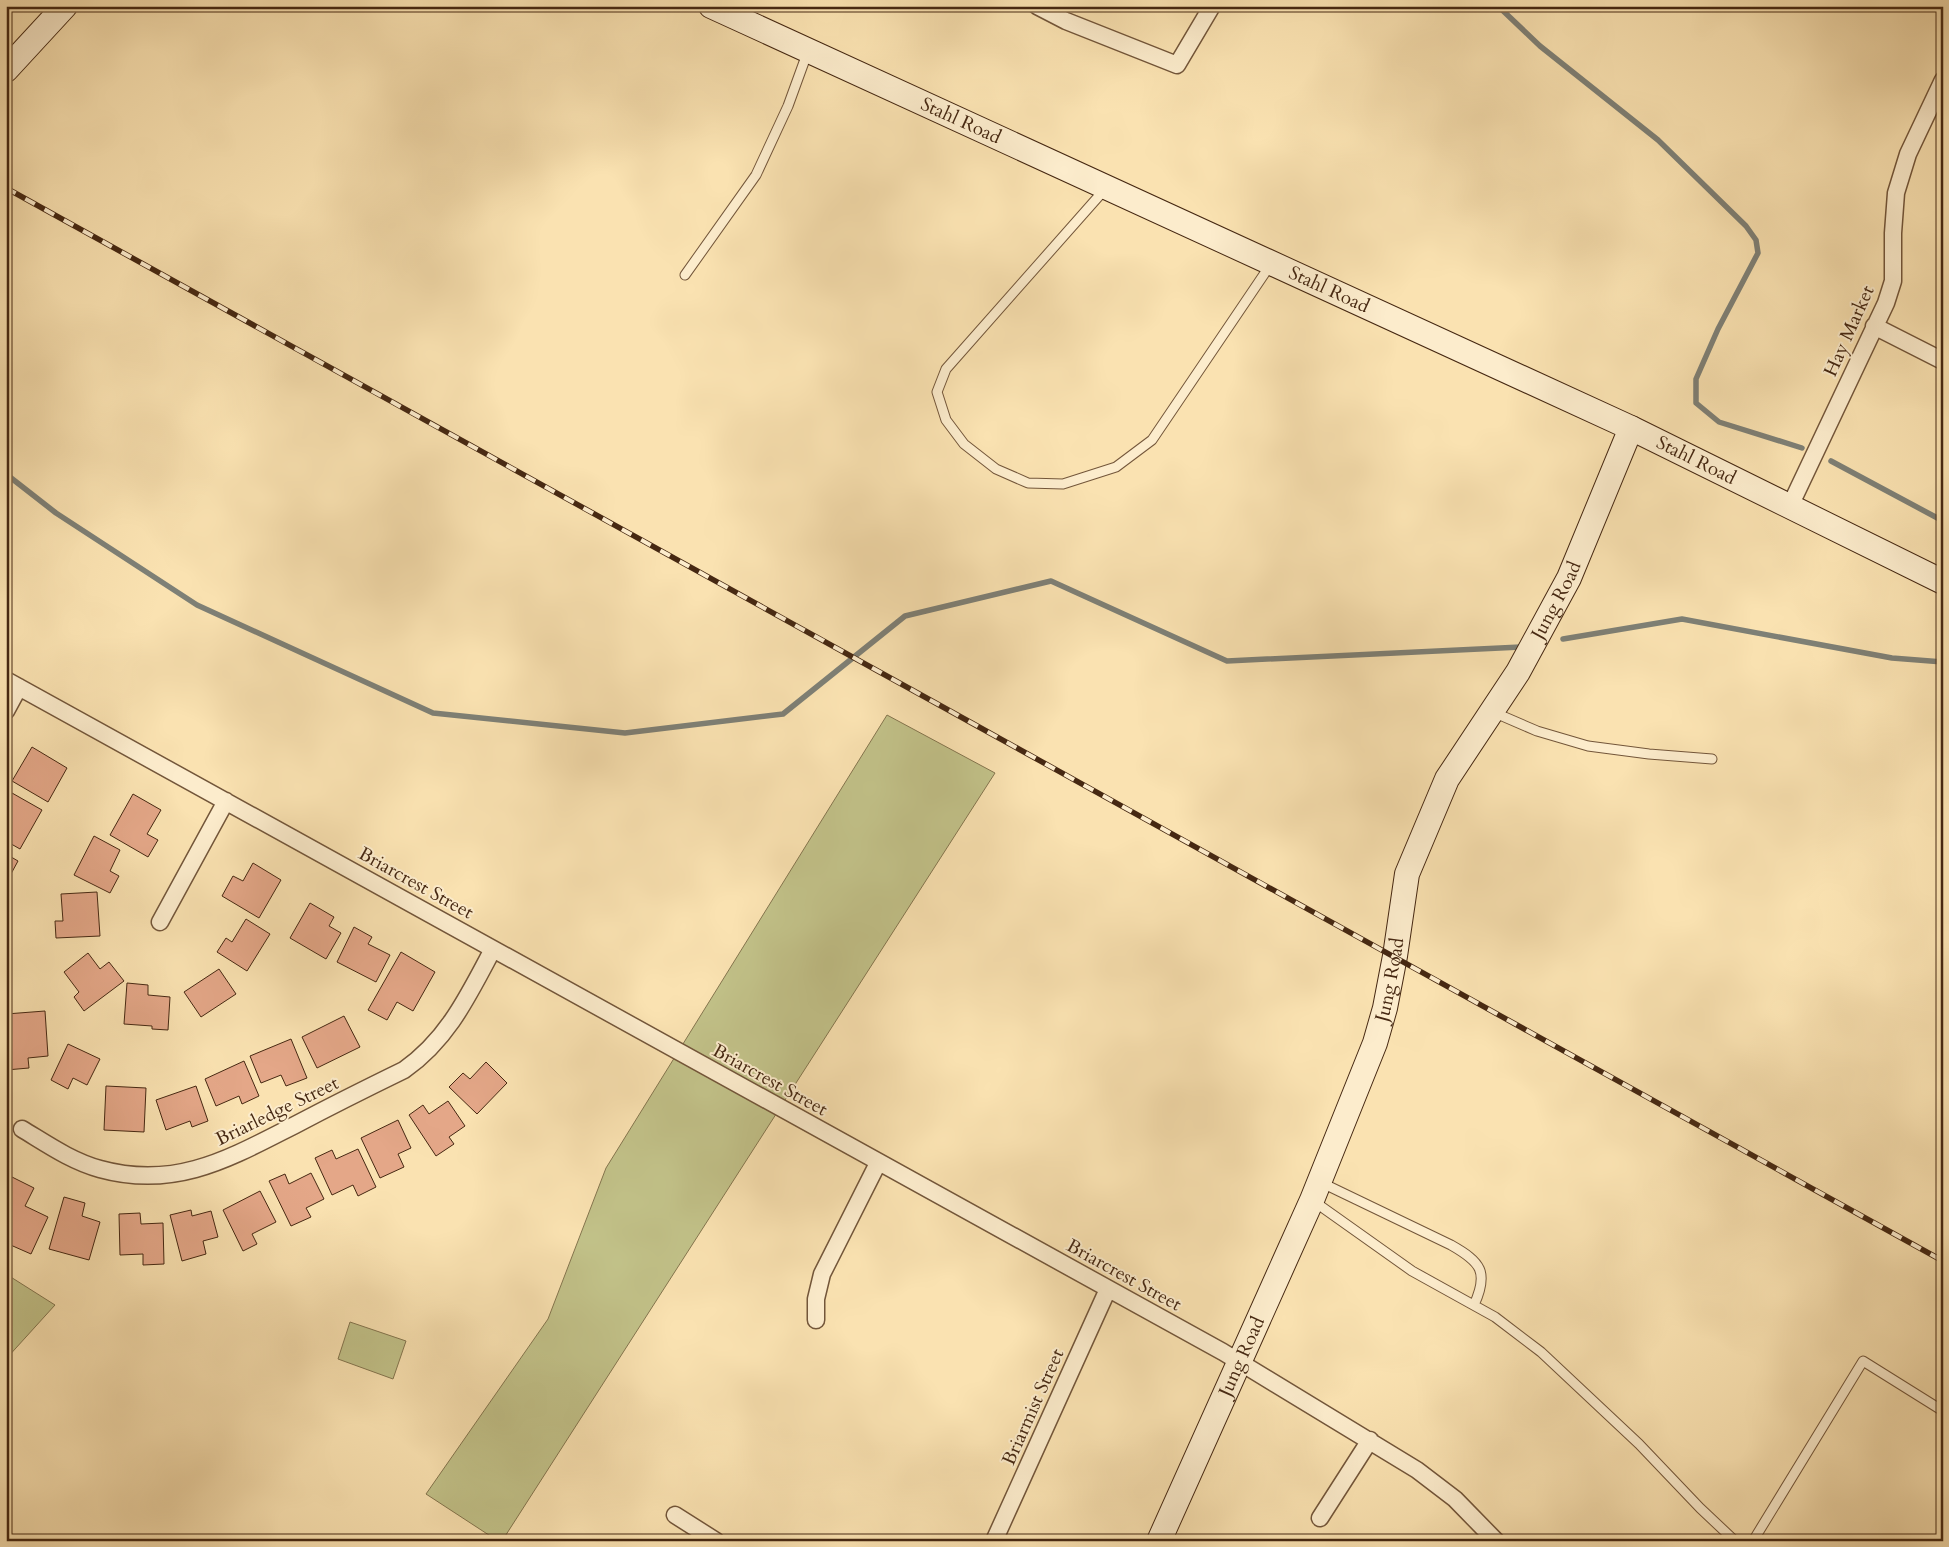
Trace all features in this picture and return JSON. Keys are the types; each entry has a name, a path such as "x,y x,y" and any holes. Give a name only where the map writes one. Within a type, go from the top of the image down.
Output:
{"street":[{"path":"6,70 65,6"},
{"name":"Stahl Road","path":"711,6 1631,428 1943,582"},
{"path":"1037,6 1066,21 1177,65 1212,6"},
{"name":"Hay Market","path":"1790,506 1886,303 1893,281 1893,233 1896,193 1908,154 1943,80"},
{"path":"1874,326 1943,360"},
{"name":"Jung Road","path":"1159,1541 1316,1191 1375,1043 1385,1008 1407,874 1448,779 1493,712 1531,650 1569,578 1631,428"},
{"path":"6,711 13,684"},
{"name":"Briarcrest Street","path":"13,684 1240,1362 1418,1470 1455,1499 1496,1541"},
{"path":"160,922 226,801"},
{"name":"Briarledge Street","path":"22,1129 82,1163 119,1173 139,1175 177,1174 215,1164 404,1070 418,1060 442,1036 462,1008 493,949"},
{"path":"816,1320 816,1299 822,1274 878,1163"},
{"name":"Briarmist Street","path":"994,1541 1108,1289"},
{"path":"1320,1518 1370,1440"},
{"path":"675,1515 716,1541"}],"lane":[{"path":"685,275 756,175 788,106 808,51"},
{"path":"1106,188 946,369 937,392 946,420 964,444 996,469 1028,483 1062,484 1116,467 1152,440 1271,264"},
{"path":"1493,712 1537,731 1588,746 1712,760"},
{"path":"1316,1191 1412,1271 1495,1316 1541,1352 1639,1444 1700,1508 1735,1541"},
{"path":"1316,1191 1451,1245 1470,1256 1481,1270 1482,1289 1474,1306"},
{"path":"1753,1541 1863,1361 1943,1411"}],"green space":[{"path":"887,715 995,773 502,1541 498,1541 426,1494 548,1319 606,1168"},
{"path":"6,1274 55,1305 6,1359"},
{"path":"350,1322 406,1341 393,1379 338,1359"}],"building":[{"path":"32,747 67,768 48,802 12,781"},
{"path":"12,793 42,810 20,849 6,841 6,804"},
{"path":"133,794 161,810 147,834 158,840 148,857 110,835"},
{"path":"94,836 120,850 110,871 119,876 110,893 74,875"},
{"path":"6,854 18,861 6,883"},
{"path":"253,863 281,880 259,918 222,896 233,876 243,881"},
{"path":"97,892 100,936 56,938 55,921 63,921 61,894"},
{"path":"310,903 334,917 329,926 341,933 326,959 290,938"},
{"path":"246,919 270,934 247,971 217,952 226,938 232,942"},
{"path":"354,927 372,937 368,944 390,955 376,982 337,962"},
{"path":"401,952 435,972 413,1011 397,1002 387,1020 368,1010"},
{"path":"88,953 100,969 109,962 124,981 84,1011 74,997 79,992 64,972"},
{"path":"219,969 236,994 201,1017 184,992"},
{"path":"127,983 148,985 148,995 170,997 168,1030 152,1029 152,1026 124,1024"},
{"path":"45,1011 48,1056 28,1058 29,1068 6,1070 6,1014"},
{"path":"344,1016 360,1047 317,1068 302,1037"},
{"path":"291,1039 307,1078 286,1086 281,1075 261,1083 250,1056"},
{"path":"68,1044 100,1059 87,1085 73,1078 68,1089 51,1080"},
{"path":"244,1061 259,1096 242,1104 239,1096 216,1106 205,1079"},
{"path":"486,1062 507,1083 477,1114 449,1087 463,1073 470,1079"},
{"path":"106,1086 146,1088 144,1132 104,1130"},
{"path":"196,1086 208,1121 192,1127 190,1121 166,1130 156,1100"},
{"path":"448,1101 465,1126 449,1137 454,1144 436,1156 409,1115 423,1105 429,1114"},
{"path":"398,1120 411,1148 398,1154 404,1167 380,1178 361,1138"},
{"path":"358,1149 376,1187 358,1196 353,1185 332,1195 315,1158 332,1150 336,1159"},
{"path":"311,1173 324,1199 306,1208 311,1217 291,1226 269,1181 285,1174 289,1184"},
{"path":"12,1177 34,1188 25,1206 48,1217 31,1254 6,1243 6,1189"},
{"path":"260,1191 276,1222 252,1234 257,1244 243,1251 223,1210"},
{"path":"64,1197 85,1203 82,1216 100,1222 89,1260 49,1249"},
{"path":"191,1210 192,1216 211,1211 218,1237 203,1241 206,1254 182,1261 170,1215"},
{"path":"140,1213 141,1224 163,1223 164,1264 143,1265 143,1254 120,1255 119,1214"}],"waterway":[{"path":"1498,6 1540,46 1658,140 1746,226 1756,240 1758,253 1718,329 1696,379 1696,403 1719,422 1802,448"},
{"path":"1831,461 1943,521"},
{"path":"6,474 56,513 197,605 433,713 625,733 783,714 905,616 1051,581 1227,661 1521,647"},
{"path":"1563,639 1682,619 1892,658 1943,662"}],"railway":[{"path":"6,188 1943,1261"}]}
